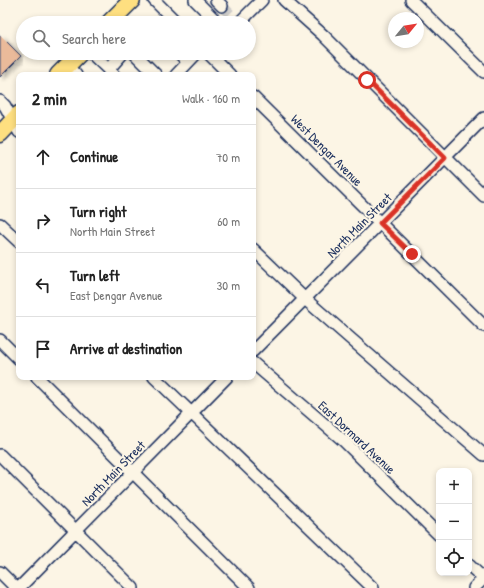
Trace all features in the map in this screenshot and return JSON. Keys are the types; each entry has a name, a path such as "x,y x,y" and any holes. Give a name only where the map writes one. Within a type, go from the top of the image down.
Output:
{"highway":[{"path":"116,16 132,0"},
{"path":"67,72 75,60"},
{"path":"0,134 16,123"}],"street":[{"path":"154,0 171,16"},
{"path":"195,0 211,16"},
{"path":"243,16 262,0"},
{"path":"284,0 322,35 484,196"},
{"path":"411,0 484,72"},
{"path":"98,60 111,72 119,60"},
{"path":"140,60 150,72"},
{"path":"141,60 153,72"},
{"path":"215,60 227,72"},
{"path":"179,72 188,62"},
{"name":"West Dengar Avenue","path":"256,100 484,326"},
{"path":"0,101 16,121"},
{"name":"North Main Street","path":"256,348 484,118"},
{"path":"0,224 16,239"},
{"path":"256,251 305,299 484,455"},
{"path":"0,340 16,356"},
{"name":"East Dormard Avenue","path":"256,366 344,441 436,532"},
{"path":"40,380 249,588"},
{"path":"157,380 373,588"},
{"name":"North Main Street","path":"19,588 224,380"},
{"path":"0,455 133,588"},
{"path":"472,568 484,579 474,588"},
{"path":"0,572 16,588"}],"building":[{"path":"0,35 16,51 17,60 0,77"}],"tunnel":[{"path":"222,6 232,16"}],"route":[{"path":"367,80 445,158 380,223 412,254"}]}
